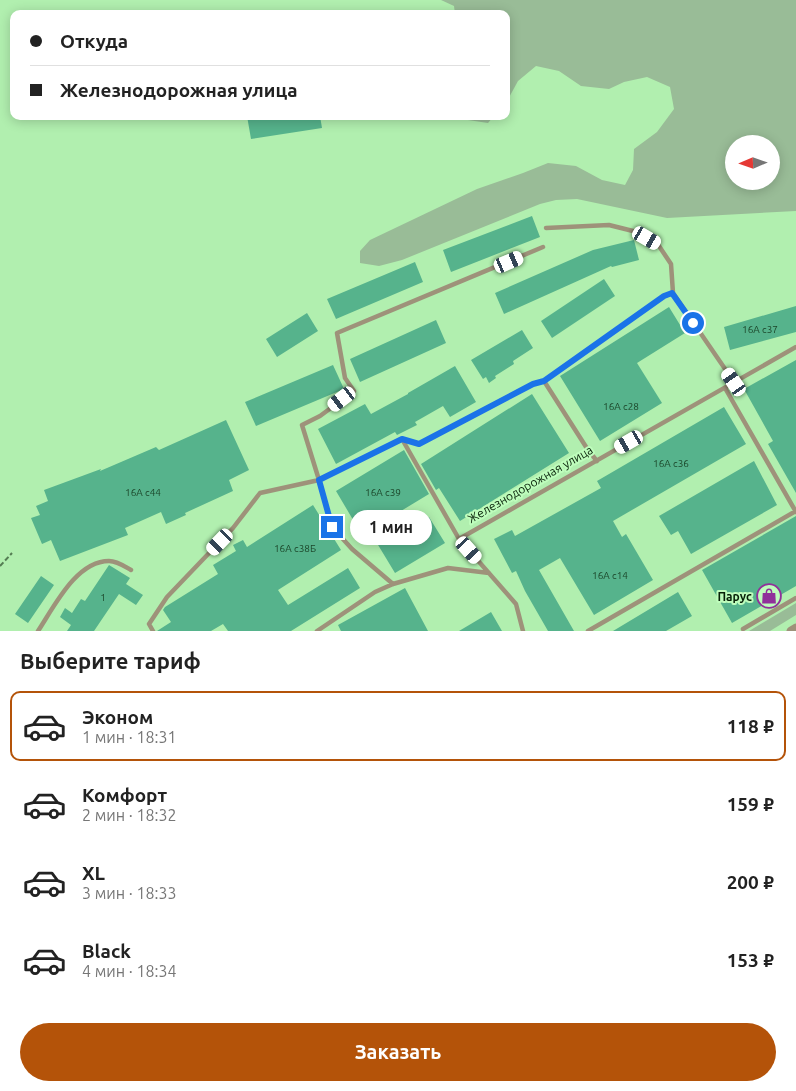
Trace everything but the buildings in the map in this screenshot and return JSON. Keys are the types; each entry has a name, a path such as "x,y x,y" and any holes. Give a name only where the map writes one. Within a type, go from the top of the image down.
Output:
{"street":[{"path":"791,631 796,628"}],"lane":[{"path":"546,228 609,225 637,232 657,243 671,264 672,293 734,382"},
{"path":"393,584 352,549 332,527 302,425 320,416 354,391 345,378 338,334 543,247"},
{"path":"153,631 149,624 167,597 233,528 260,493 319,480 402,439 419,444 533,384 544,381 664,296 672,293"},
{"name":"Железнодорожная улица","path":"459,539 796,347"},
{"path":"544,381 597,461"},
{"path":"588,631 796,512 725,388"},
{"name":"Железнодорожная улица","path":"402,439 459,539 516,604 523,631"},
{"path":"38,631 68,585 83,571 108,560 131,570"},
{"path":"317,631 375,592 393,584 448,568 489,573"},
{"path":"743,630 796,598"}],"path":[{"path":"0,566 12,553"}],"green space":[{"path":"441,0 796,0 796,211 667,218 577,199 556,200 540,204 402,260 379,266 360,263 360,251 370,240 477,189 548,163 576,166 602,180 625,185 633,170 634,149 657,132 674,109 670,87 647,77 624,82 609,89 581,86 559,71 536,66 518,81 510,96 510,10 454,10 454,6"},
{"path":"468,120 491,120 488,123"},
{"path":"796,603 796,615 770,631 749,631"}],"place":[{"name":"Парус","path":"769,596"}],"route":[{"path":"332,527 319,480 402,439 419,444 533,384 544,381 664,296 672,293 693,323"}]}
